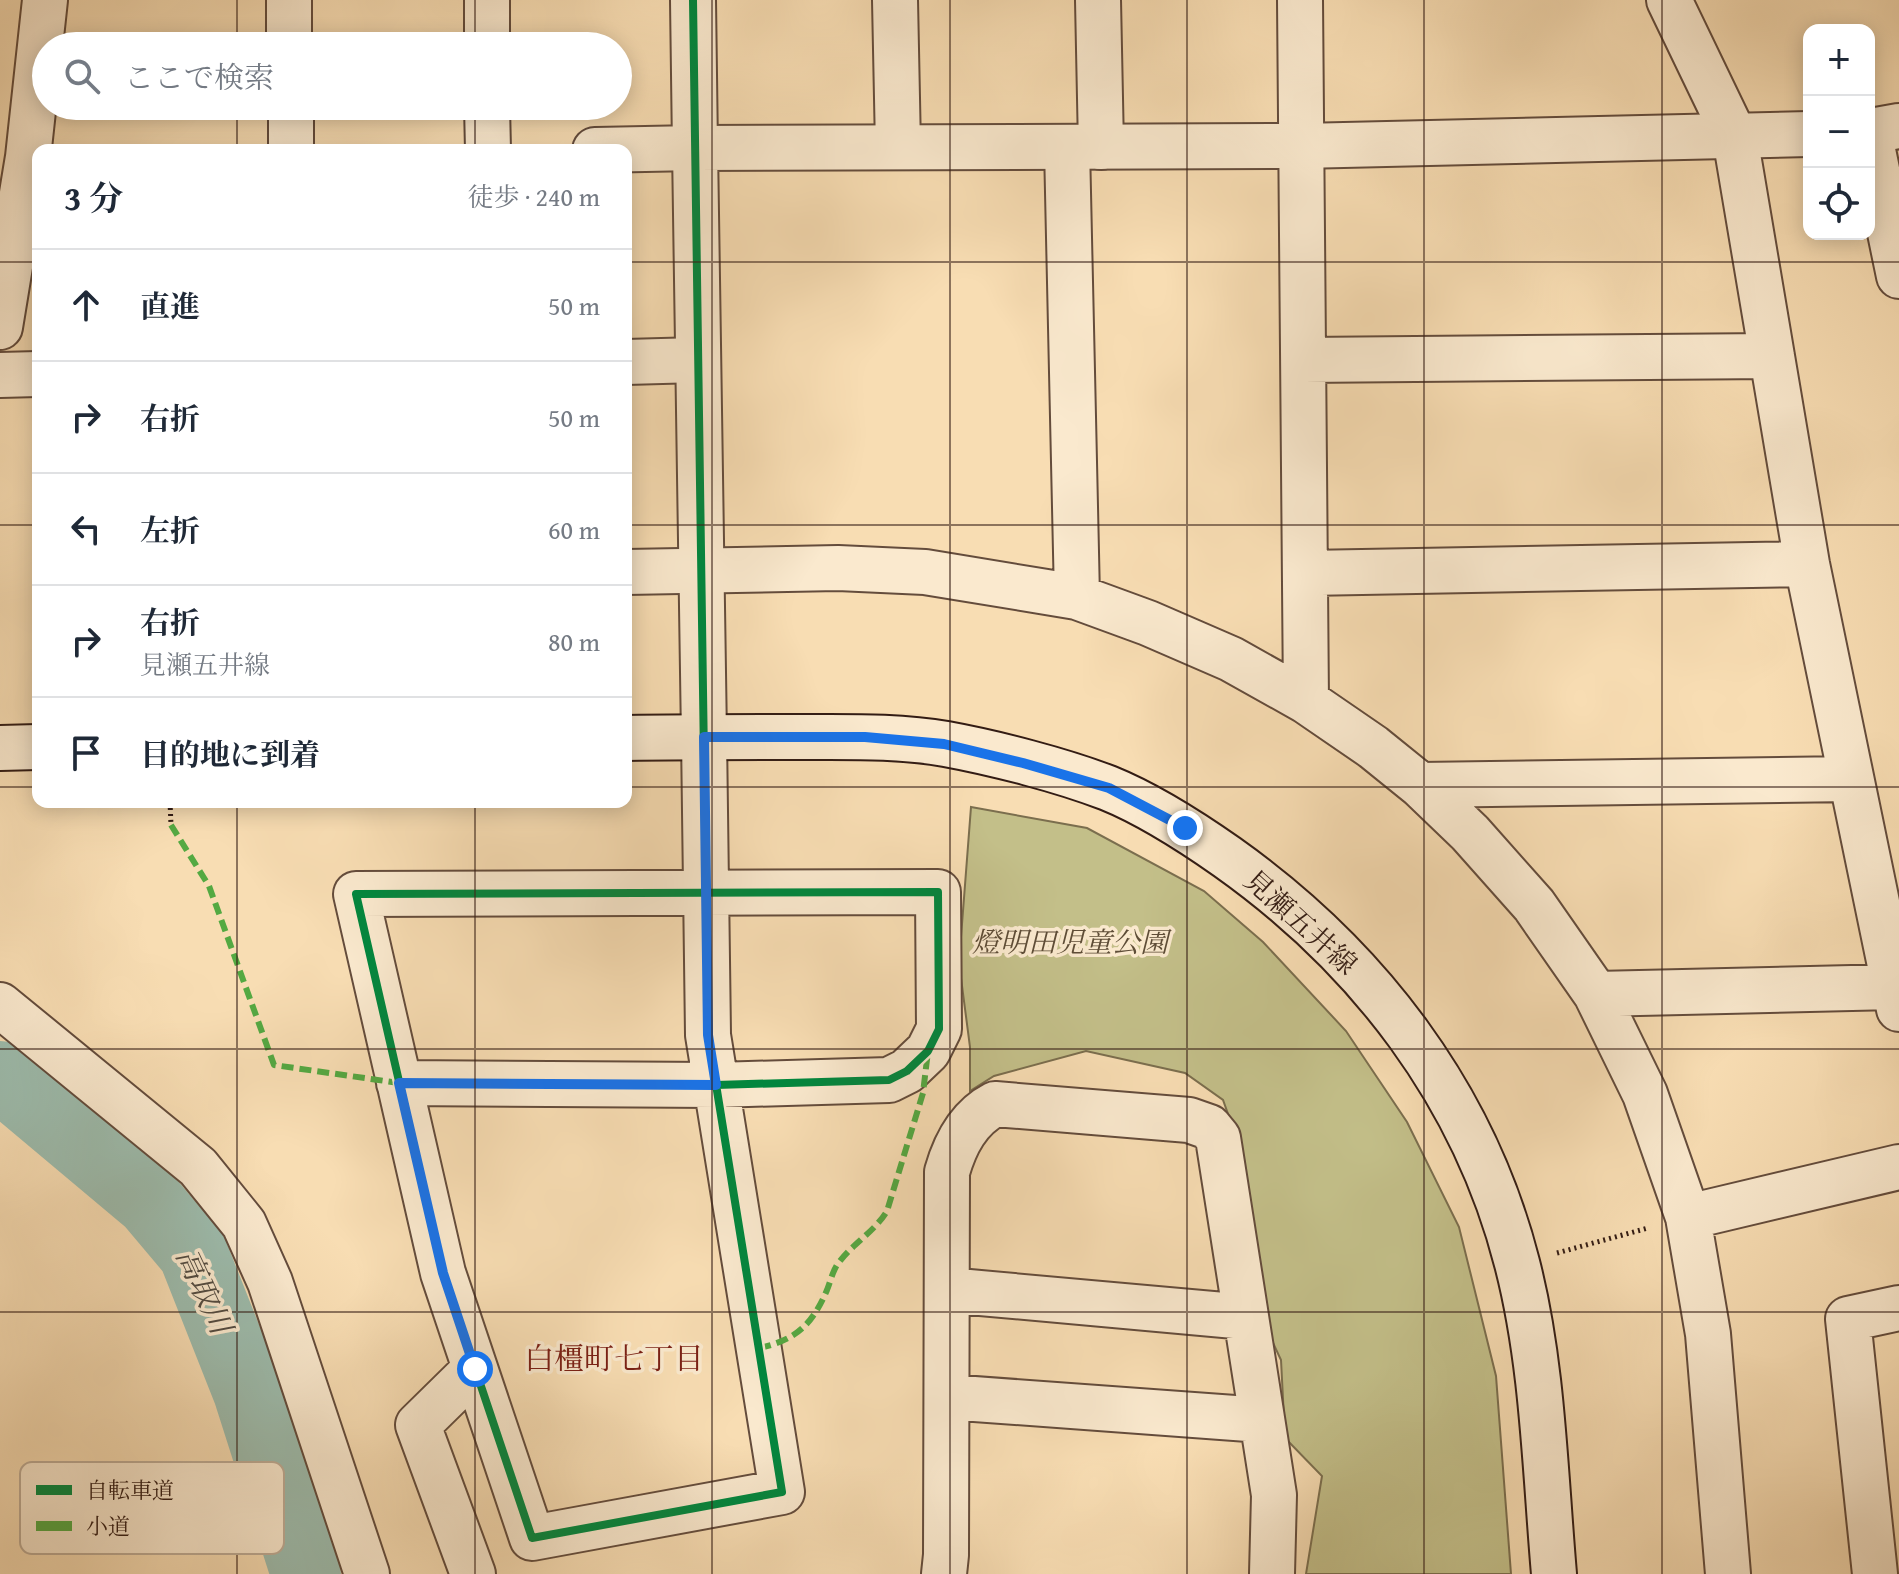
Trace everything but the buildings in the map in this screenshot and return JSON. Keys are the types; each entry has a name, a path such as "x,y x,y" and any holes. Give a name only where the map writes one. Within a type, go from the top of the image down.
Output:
{"street":[{"path":"43,32 45,0"},
{"path":"289,0 289,32"},
{"path":"487,0 487,32"},
{"path":"399,1083 716,1085 889,1080 907,1071 928,1051 939,1029 938,892 706,894 356,894 399,1083 443,1273 532,1538 782,1492 716,1085 708,1035 706,894 704,737 693,0"},
{"path":"895,0 898,147"},
{"path":"1077,597 1084,147 1098,0"},
{"path":"1300,0 1306,701"},
{"path":"1596,994 1897,998 1807,564 1735,137 1669,0"},
{"path":"34,144 36,120"},
{"path":"291,120 291,144"},
{"path":"487,120 488,144"},
{"path":"1880,130 1899,276"},
{"path":"632,149 1301,146 1803,134"},
{"path":"0,327 32,162"},
{"path":"1304,360 1772,356"},
{"path":"632,362 698,360"},
{"path":"0,375 32,374"},
{"path":"1307,573 1807,564"},
{"path":"632,572 838,568 925,572 1077,597 1231,659 1306,701 1373,747 1420,785 1470,833 1534,905 1596,994 1645,1094 1688,1217 1708,1334 1728,1574"},
{"name":"見瀬五井線","path":"632,738 865,737 944,744 1109,788 1185,828 1270,888 1337,948 1393,1011 1444,1087 1500,1205 1525,1300 1539,1400 1554,1574"},
{"path":"0,748 32,747"},
{"path":"1420,785 1851,779"},
{"path":"0,1005 198,1167 244,1224 270,1282 367,1574"},
{"path":"944,1574 947,1172 954,1148 970,1124 995,1104 1189,1120 1209,1127 1218,1138 1274,1495 1272,1574"},
{"path":"1688,1217 1899,1167"},
{"path":"947,1290 1246,1317"},
{"path":"1875,1574 1848,1319 1899,1308"},
{"path":"473,1574 418,1425 475,1369"},
{"path":"947,1397 1262,1420"}],"path":[{"path":"170,808 171,825"},
{"path":"1518,1264 1688,1217"}],"green space":[{"name":"燈明田児童公園","path":"971,807 1087,828 1204,891 1263,942 1346,1031 1407,1122 1459,1227 1496,1376 1511,1574 1306,1574 1322,1476 1285,1438 1281,1360 1261,1317 1244,1159 1223,1100 1185,1073 1086,1051 994,1076 970,1091 970,1047 959,963"}],"waterway":[{"name":"高取川","path":"0,1076 150,1202 193,1253 248,1392 270,1462"},
{"name":"高取川","path":"284,1505 306,1574"}],"marked path":[{"path":"171,825 209,886 274,1065 399,1083"},
{"path":"759,1348 793,1335 809,1322 838,1264 887,1211 923,1093 928,1051"}],"cycle path":[{"path":"399,1083 716,1085 889,1080 907,1071 928,1051 939,1029 938,892 356,894 443,1273 532,1538 782,1492 708,1035 693,0"}],"district":[{"name":"白橿町七丁目","path":"614,1359"}],"route":[{"path":"475,1369 443,1273 399,1083 716,1085 708,1035 704,737 865,737 944,744 1109,788 1185,828"}]}
